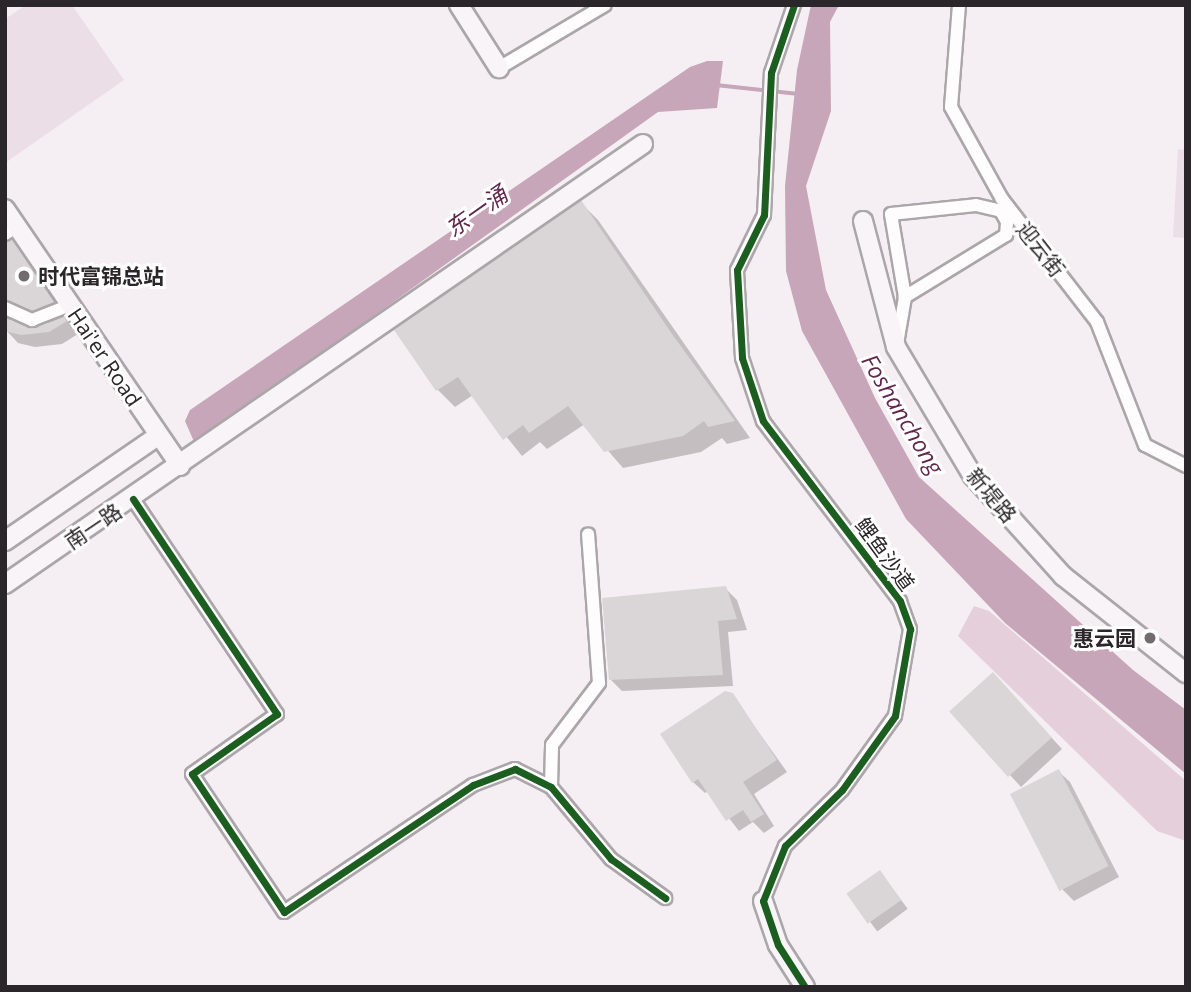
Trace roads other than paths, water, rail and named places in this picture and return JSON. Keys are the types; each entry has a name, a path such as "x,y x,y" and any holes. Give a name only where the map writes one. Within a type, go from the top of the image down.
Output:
{"street":[{"path":"459,5 499,68 605,5"},
{"name":"鲤鱼沙道","path":"763,901 785,846 842,790 895,716 910,629 900,601 763,421 743,358 737,270 764,215 771,83 794,5"},
{"name":"迎云街","path":"959,5 951,107 1002,199 1097,322 1145,445 1186,466"},
{"name":"南一路","path":"5,584 133,499 643,144"},
{"path":"896,347 905,297 891,214 976,205 1000,211 1007,222 1006,235 905,297"},
{"name":"Hai'er Road","path":"5,209 11,230 70,305 180,466"},
{"name":"新堤路","path":"863,221 896,347 973,476 1063,576 1186,673"},
{"path":"5,308 32,320 70,305"},
{"name":"南一路","path":"5,541 158,436"},
{"path":"133,499 277,714 192,774 284,912 474,785 515,769 551,787 611,859 665,898"},
{"path":"551,787 552,745 599,683 589,534"},
{"path":"763,901 778,945 805,987"}],"waterway":[{"name":"东一涌","path":"716,85 799,94"}],"place":[{"name":"时代富锦总站","path":"24,276"},
{"name":"惠云园","path":"1150,638"}],"water label":[{"name":"Foshanchong","path":"903,414"}]}
